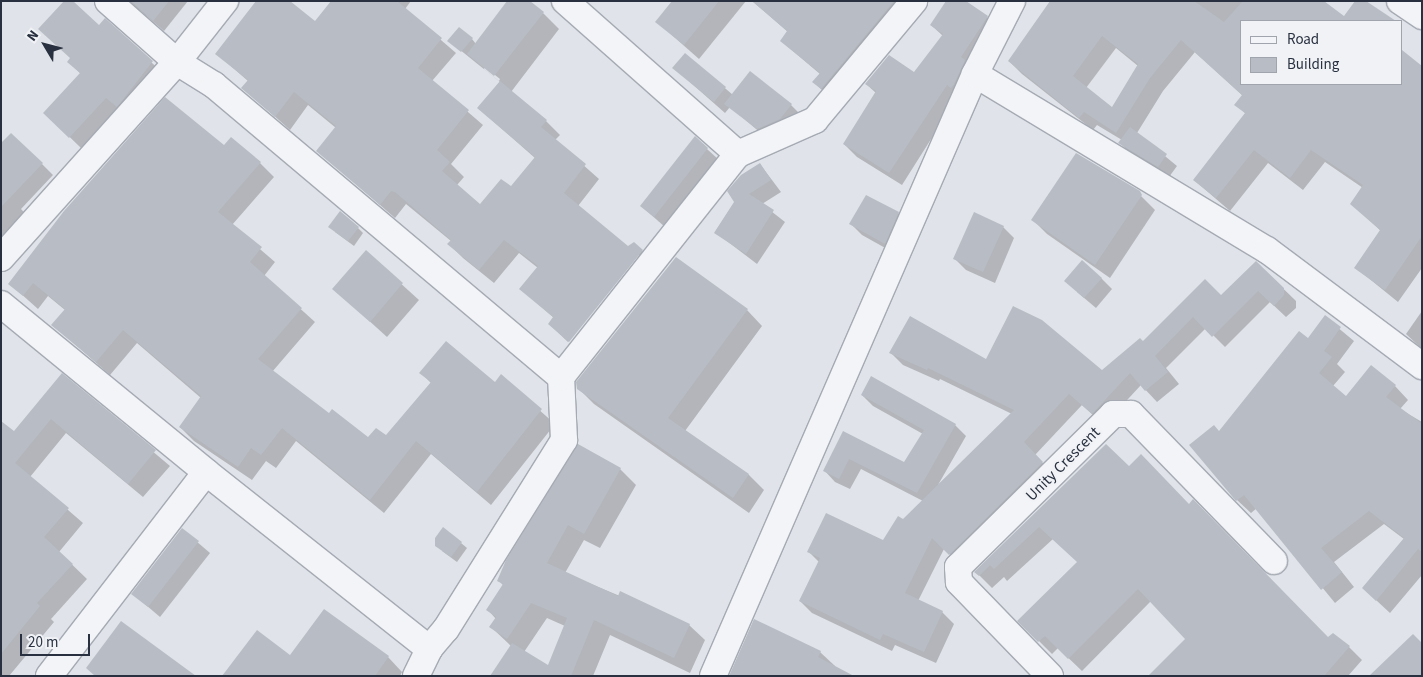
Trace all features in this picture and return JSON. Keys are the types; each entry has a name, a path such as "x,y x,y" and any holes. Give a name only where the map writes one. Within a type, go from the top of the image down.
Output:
{"street":[{"path":"108,1 177,62 214,85 561,378"},
{"path":"1,258 177,62 224,1"},
{"path":"565,1 738,154"},
{"path":"416,676 429,649 446,629 564,440 561,378 738,154 815,120 914,1"},
{"path":"713,676 975,74 1012,1"},
{"path":"1400,1 1422,16"},
{"path":"975,74 1267,250 1422,366"},
{"path":"1,304 206,472 429,649"},
{"name":"Unity Crescent","path":"1050,676 959,582 958,567 1113,414 1132,414 1274,561"},
{"path":"49,676 206,472"}],"building":[{"path":"64,1 73,1 99,25 105,18 153,61 117,107 106,98 69,138 43,113 80,73 67,62 70,58 38,29"},
{"path":"131,1 169,1 153,21"},
{"path":"256,1 290,1 315,21 331,1 397,1 442,38 418,68 469,110 437,150 450,162 442,171 480,204 501,179 511,186 535,157 477,108 500,81 547,120 541,127 586,164 564,193 628,246 634,242 643,250 569,342 548,324 553,317 519,289 538,266 504,240 479,270 447,244 451,240 395,192 391,191 380,205 316,151 336,126 294,92 275,117 241,88 248,80 215,54"},
{"path":"507,1 530,1 544,12 494,76 467,54"},
{"path":"672,1 719,1 684,45 655,22"},
{"path":"752,1 894,1 821,89 812,82 820,73 780,41 787,31"},
{"path":"946,1 966,1 988,16 961,57 965,60 954,84 951,88 947,85 889,173 843,144 876,91 865,84 889,55 914,72 943,34 930,25"},
{"path":"1050,1 1194,1 1224,22 1243,1 1324,1 1344,16 1355,1 1366,1 1394,20 1240,20 1240,85 1403,85 1403,51 1422,66 1422,236 1385,290 1354,268 1380,230 1350,204 1363,185 1311,150 1290,178 1254,150 1216,198 1193,180 1245,113 1234,105 1242,95 1181,40 1150,78 1116,133 1084,112 1079,118 1008,61","holes":["1102,36 1138,64 1112,107 1073,76"]},
{"path":"459,27 473,38 461,52 447,41"},
{"path":"685,53 726,87 714,102 672,68"},
{"path":"750,71 792,104 780,119 757,129 724,104"},
{"path":"165,97 224,145 231,137 261,162 218,212 262,247 250,262 302,308 258,359 329,413 332,409 368,437 376,428 386,435 431,382 419,373 446,341 495,382 501,374 542,409 477,492 416,441 370,500 282,428 261,455 251,448 238,467 179,427 201,396 123,330 96,362 51,325 65,309 33,283 23,296 8,284 64,211"},
{"path":"1130,127 1167,154 1158,167 1118,143"},
{"path":"11,133 43,163 1,207 1,143"},
{"path":"695,136 708,148 654,217 640,206"},
{"path":"1076,153 1140,191 1142,195 1095,265 1031,220"},
{"path":"760,163 771,180 749,194 774,210 746,254 714,233 734,202 727,191 741,175"},
{"path":"866,195 899,212 885,244 849,224"},
{"path":"340,211 359,227 348,241 328,227"},
{"path":"974,212 1004,226 983,272 953,259"},
{"path":"366,250 403,283 370,322 332,289"},
{"path":"676,257 748,309 668,418 749,474 733,498 577,389 576,382"},
{"path":"1082,260 1102,278 1084,298 1064,281"},
{"path":"1256,261 1284,288 1284,295 1274,306 1258,291 1212,337 1193,317 1155,356 1168,372 1145,391 1130,373 1092,414 1069,394 1024,442 1043,462 949,555 932,538 905,593 943,611 924,652 883,634 880,640 799,601 820,558 807,552 826,513 883,540 898,516 903,519 1014,410 928,368 927,370 889,353 910,316 986,359 1013,306 1042,320 1102,370 1140,338 1143,341 1205,279 1221,295"},
{"path":"1325,315 1341,327 1324,351 1332,357 1319,373 1346,396 1371,365 1396,385 1386,397 1422,424 1422,552 1418,549 1376,601 1362,588 1404,538 1369,511 1321,548 1342,572 1321,590 1244,495 1236,501 1189,445 1214,425 1219,431 1299,331 1308,338"},
{"path":"62,373 156,450 128,484 51,419 15,463 69,508 44,537 73,564 37,603 40,606 1,654 1,421 14,431"},
{"path":"871,376 956,424 917,493 849,459 839,479 823,471 843,431 904,462 924,430 861,395"},
{"path":"578,444 621,468 584,534 568,525 547,563 618,596 620,591 690,624 674,658 594,620 571,676 490,676 512,643 548,665 567,618 531,603 507,639 489,627 496,617 486,610 503,584 497,581 506,560"},
{"path":"1106,444 1129,466 1141,454 1189,504 1193,499 1328,637 1333,633 1350,646 1324,676 1148,676 1185,639 1138,589 1068,659 1045,636 1038,642 1017,621 1077,562 1039,527 994,569 990,565 979,576 974,572"},
{"path":"443,527 462,542 451,557 435,546 435,538"},
{"path":"182,528 199,541 148,607 131,594"},
{"path":"324,609 389,656 375,676 222,676 257,630 290,655"},
{"path":"754,619 821,651 818,657 854,676 729,676"},
{"path":"121,621 196,676 95,676 86,668"},
{"path":"1413,634 1422,643 1422,676 1369,676"}]}
